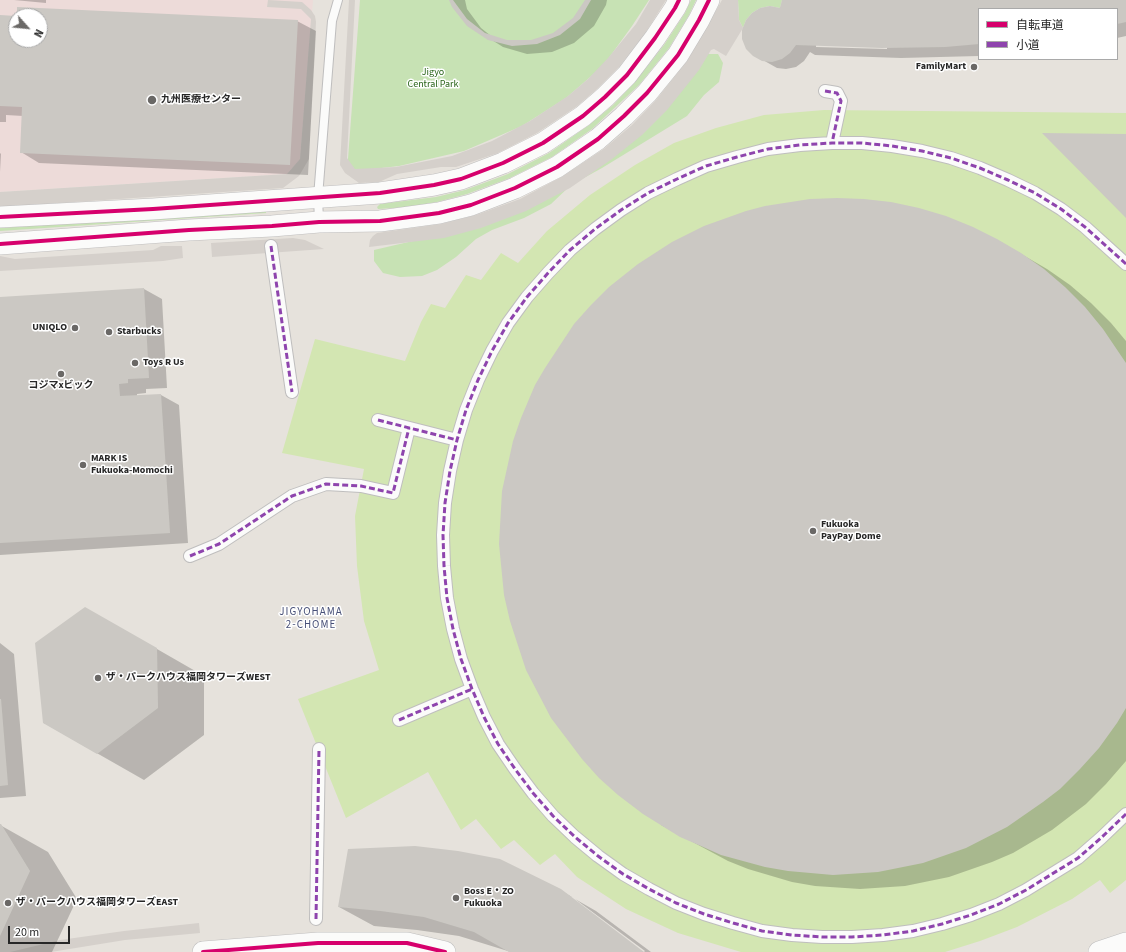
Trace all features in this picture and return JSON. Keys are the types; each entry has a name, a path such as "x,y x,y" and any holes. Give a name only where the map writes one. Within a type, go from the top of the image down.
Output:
{"street":[{"path":"0,217 169,208 380,193 434,186 461,178 503,163 543,143 583,116 605,97 627,74 655,38 679,0"},
{"path":"0,244 319,222 380,221 439,213 471,205 515,188 557,167 598,139 647,93 678,55 709,0"},
{"path":"825,91 837,94 840,101 832,143"},
{"path":"1126,264 1108,246 1085,227 1061,209 1035,193 994,174 951,158 922,151 885,145 832,143 800,145 768,149 706,166 677,178 648,193 595,229 570,250 548,273 527,297 508,323 478,380 456,440 445,503 444,535 444,566 453,629 461,659 472,689 498,744 524,781 553,816 575,837 623,874 676,903 711,916 762,931 792,935 822,937 875,936 920,929 971,915 1013,897 1053,875 1078,858 1126,814"},
{"path":"271,246 292,392"},
{"path":"378,420 456,440"},
{"path":"190,556 219,544 292,496 326,484 360,486 394,493 409,428"},
{"path":"399,720 472,689"},
{"path":"316,920 319,749"},
{"path":"203,952 318,942 407,943 445,952"},
{"path":"1099,952 1126,943"}],"lane":[{"path":"319,222 318,197 332,21 338,0"}],"shaded area":[{"name":"九州医療センター","path":"0,0 313,0 300,160 287,174 0,192"},
{"path":"268,0 302,2 315,16 316,22 309,159 299,176 283,188 0,207 0,192 287,174 300,159 311,19 301,9 267,7"},
{"path":"349,0 355,0 347,158 355,169 396,167 452,156 492,141 530,121 568,96 588,79 608,58 636,24 650,0 666,0 646,32 619,67 576,107 537,133 498,153 456,167 441,167 397,174 379,182 359,183 345,173 340,165"},
{"path":"722,0 738,0 739,20 743,28 726,56 714,49 711,50 699,70 667,110 642,135 612,159 570,188 526,211 481,228 444,238 369,247 370,240 377,233 441,224 476,215 520,199 563,176 605,148 632,125 656,100 687,61"},
{"path":"293,238 305,240 324,249 212,257 211,243"},
{"path":"161,246 182,246 183,258 163,261 0,271 0,256 15,259 153,250"},
{"path":"199,923 200,933 125,940 51,952 10,952 60,940"}],"green space":[{"name":"Jigyo Central Park","path":"360,0 649,0 603,66 566,98 522,126 464,151 399,166 347,172"},
{"path":"691,0 696,0 689,15 669,48 639,85 592,129 552,157 510,178 467,194 437,202 409,207 378,209 377,207 380,204 436,197 465,190 508,174 549,153 589,125 613,105 635,82 664,45 685,13"},
{"path":"738,0 782,0 780,8 770,6 760,8 752,13 746,20 743,28 739,20"},
{"path":"707,54 718,54 723,63 719,82 704,95 687,116 602,168 571,185 551,204 524,218 492,230 476,239 456,257 437,270 422,276 400,277 383,273 374,261 374,250 417,240 519,204 584,166 616,144"},
{"name":"Fukuoka PayPay Dome","path":"824,110 1126,113 1126,880 1110,893 1100,880 1072,899 1017,927 945,952 741,952 678,933 626,909 577,877 555,854 540,865 514,840 501,849 476,819 461,830 428,772 346,818 298,699 379,670 364,621 357,566 355,516 364,469 282,453 315,339 405,361 421,322 431,304 445,308 466,275 481,280 501,253 518,263 547,231 590,195 635,165 674,143 716,128 764,115"},
{"path":"266,210 266,213 0,231 0,228"}],"building":[{"path":"449,0 453,0 467,19 485,33 507,40 531,40 553,33 573,18 585,0 591,0 580,19 560,35 537,44 512,46 488,40 467,26 452,7"},
{"path":"782,0 1126,0 1126,22 1118,24 1118,8 978,8 978,44 945,47 882,48 796,45 790,53 782,59 772,62 762,61 753,56 746,49 742,39 742,30 746,20 752,13 760,8 770,6 780,8"},
{"name":"九州医療センター","path":"17,7 39,8 17,8"},
{"name":"九州医療センター","path":"48,8 298,20 290,165 20,153 22,107 0,106 0,15 8,16 8,48 48,48"},
{"path":"1042,133 1126,134 1126,218"},
{"name":"Fukuoka PayPay Dome","path":"837,198 891,202 919,208 946,216 997,239 1044,269 1065,287 1085,307 1103,329 1126,363 1126,708 1099,748 1060,789 1007,827 966,848 923,863 878,872 833,875 788,871 765,867 721,855 680,837 643,814 599,778 582,759 551,718 526,670 510,621 504,595 499,544 502,491 513,441 521,418 535,385 545,368 574,324 591,305 609,287 638,264 672,242 704,226 765,206 810,199"},
{"name":"MARK IS Fukuoka-Momochi","path":"144,288 149,378 128,379 128,383 119,384 120,396 161,394 170,533 0,543 0,297"},
{"name":"ザ・パークハウス福岡タワーズWEST","path":"85,607 157,648 158,708 97,754 43,723 35,643"},
{"path":"0,699 8,785 0,786"},
{"name":"ザ・パークハウス福岡タワーズEAST","path":"0,824 30,871 0,936"},
{"name":"Boss E・ZO Fukuoka","path":"415,846 458,851 500,859 561,889 644,952 509,952 474,932 424,917 338,907 348,849"}],"marked path":[{"path":"825,91 837,93 841,101 832,143"},
{"path":"1126,264 1085,227 1061,209 1035,193 980,168 951,158 922,151 862,143 800,145 768,149 706,166 648,193 595,229 570,250 548,273 527,297 508,323 492,351 466,410 450,471 445,503 443,535 447,598 453,629 461,659 472,689 498,744 533,793 553,816 575,837 623,874 676,903 733,923 762,931 792,935 852,937 913,931 971,915 999,904 1026,890 1078,858 1126,814"},
{"path":"271,246 292,392"},
{"path":"378,420 457,440"},
{"path":"190,556 219,544 292,496 326,484 361,486 393,493 409,428"},
{"path":"399,720 472,689"},
{"path":"316,919 319,749"}],"cycle path":[{"path":"0,217 153,209 380,193 434,185 461,179 503,163 543,143 583,116 627,75 655,38 679,0"},
{"path":"0,244 319,222 380,221 439,213 471,205 515,188 557,167 598,139 647,93 678,55 709,0"},
{"path":"203,952 318,943 407,943 445,952"}],"place":[{"name":"FamilyMart","path":"974,67"},
{"name":"九州医療センター","path":"152,100"},
{"name":"UNIQLO","path":"75,328"},
{"name":"Starbucks","path":"109,332"},
{"name":"Toys R Us","path":"135,363"},
{"name":"コジマxビック","path":"61,374"},
{"name":"MARK IS Fukuoka-Momochi","path":"83,465"},
{"name":"Fukuoka PayPay Dome","path":"813,531"},
{"name":"ザ・パークハウス福岡タワーズWEST","path":"98,678"},
{"name":"Boss E・ZO Fukuoka","path":"456,898"},
{"name":"ザ・パークハウス福岡タワーズEAST","path":"8,903"}],"district":[{"name":"JIGYOHAMA 2-CHOME","path":"311,619"}]}
